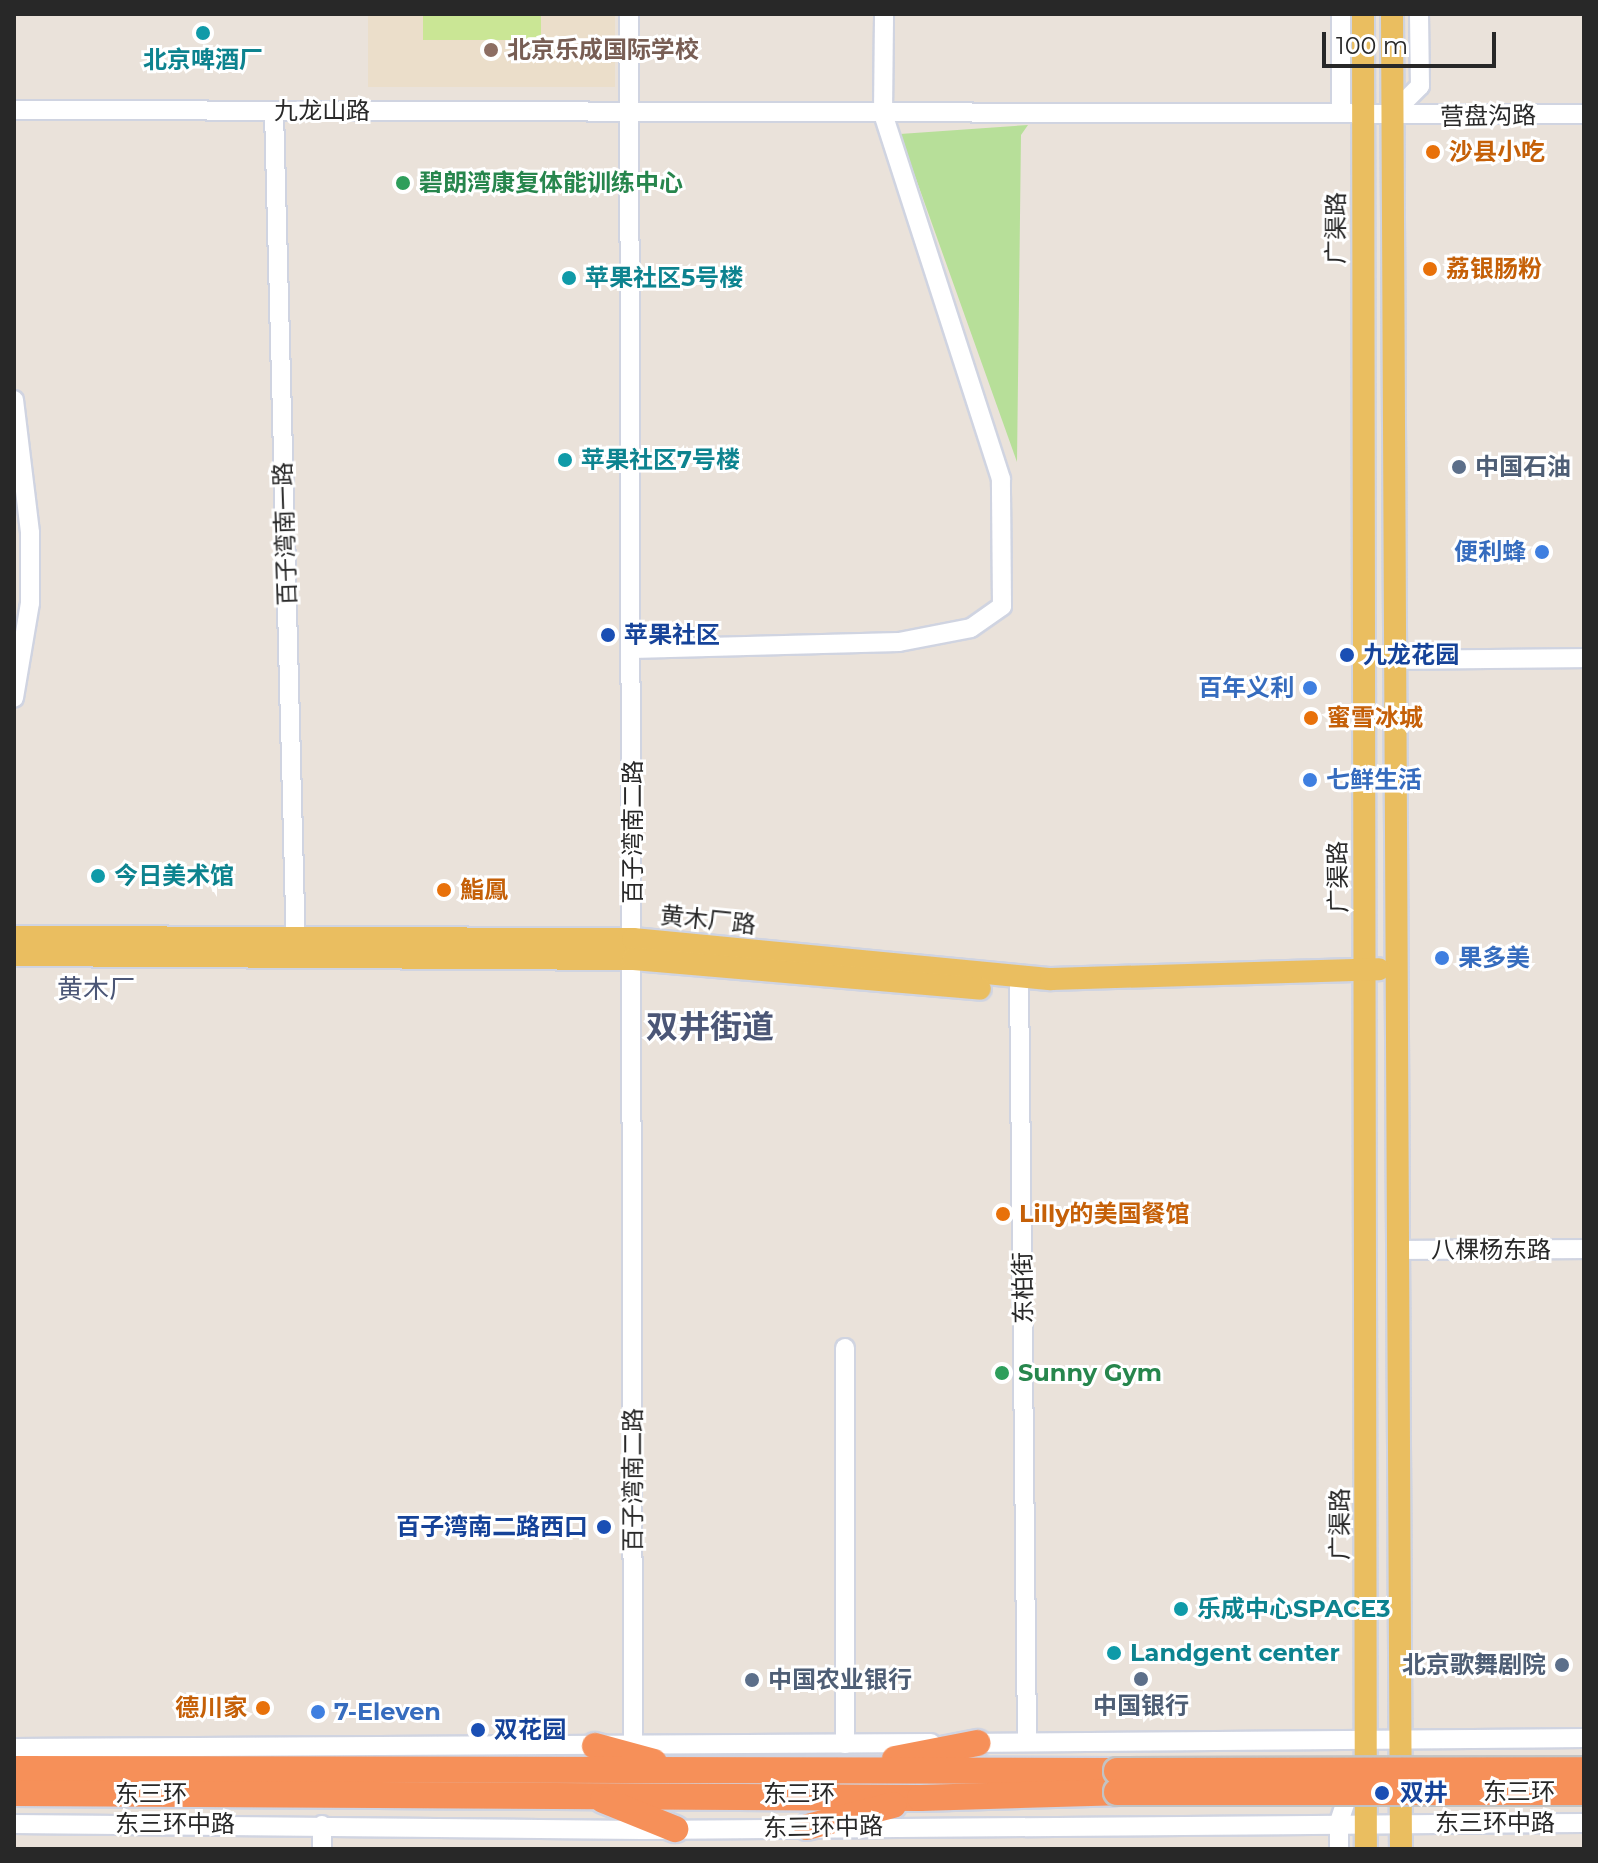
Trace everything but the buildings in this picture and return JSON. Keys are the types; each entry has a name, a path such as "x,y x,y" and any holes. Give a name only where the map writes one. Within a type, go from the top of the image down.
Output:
{"highway":[{"path":"839,1771 977,1743"},
{"path":"595,1746 688,1771"},
{"name":"东三环","path":"14,1769 409,1783 589,1795 920,1798 1117,1782 1584,1770"},
{"name":"东三环","path":"14,1793 409,1783 688,1771 839,1771 1117,1782 1584,1792"},
{"path":"589,1795 675,1829"},
{"path":"807,1827 920,1798"}],"main road":[{"name":"广渠路","path":"1363,14 1352,112 1366,976 1366,1849"},
{"path":"1392,14 1401,1849"},
{"name":"黄木厂路","path":"14,937 296,947 633,949 1019,985 1396,976"},
{"name":"黄木厂路","path":"14,955 296,947"}],"street":[{"name":"百子湾南二路","path":"629,14 633,1746"},
{"path":"632,649 899,642 971,628 1002,606 1001,479 883,113 884,14"},
{"path":"1341,14 1352,112"},
{"path":"1391,115 1420,86 1419,14"},
{"name":"九龙山路","path":"14,110 883,113"},
{"name":"百子湾南一路","path":"274,111 296,947"},
{"name":"营盘沟路","path":"883,113 1584,114"},
{"path":"14,400 30,533 30,603 14,698"},
{"path":"1394,660 1584,658"},
{"name":"东柏街","path":"1019,985 1027,1742"},
{"name":"八棵杨东路","path":"1398,1250 1584,1249"},
{"path":"845,1348 845,1744"},
{"path":"14,1748 1584,1738"},
{"path":"1339,1849 1339,1822 1366,1739"},
{"path":"1235,1740 1236,1824"},
{"name":"东三环中路","path":"14,1824 642,1830 1339,1822 1584,1823"},
{"path":"322,1825 322,1849"},
{"path":"642,1830 642,1849"}],"shaded area":[{"name":"北京乐成国际学校","path":"368,14 615,14 615,87 368,87"}],"green space":[{"path":"423,14 541,14 541,40 423,40"},
{"path":"1028,125 1021,135 1017,462 900,134"}],"place":[{"name":"北京啤酒厂","path":"203,33"},
{"name":"北京乐成国际学校","path":"491,50"},
{"name":"沙县小吃","path":"1433,152"},
{"name":"碧朗湾康复体能训练中心","path":"403,183"},
{"name":"荔银肠粉","path":"1430,269"},
{"name":"苹果社区5号楼","path":"569,278"},
{"name":"苹果社区7号楼","path":"565,460"},
{"name":"中国石油","path":"1459,467"},
{"name":"便利蜂","path":"1542,552"},
{"name":"苹果社区","path":"608,635"},
{"name":"九龙花园","path":"1347,655"},
{"name":"百年义利","path":"1310,688"},
{"name":"蜜雪冰城","path":"1311,718"},
{"name":"七鲜生活","path":"1310,780"},
{"name":"今日美术馆","path":"98,876"},
{"name":"鮨鳳","path":"444,890"},
{"name":"果多美","path":"1442,958"},
{"name":"Lilly的美国餐馆","path":"1003,1214"},
{"name":"Sunny Gym","path":"1002,1373"},
{"name":"百子湾南二路西口","path":"604,1527"},
{"name":"乐成中心SPACE3","path":"1181,1609"},
{"name":"Landgent center","path":"1114,1653"},
{"name":"北京歌舞剧院","path":"1562,1665"},
{"name":"中国银行","path":"1141,1679"},
{"name":"中国农业银行","path":"752,1680"},
{"name":"德川家","path":"263,1708"},
{"name":"7-Eleven","path":"318,1712"},
{"name":"双花园","path":"478,1730"},
{"name":"双井","path":"1382,1793"}],"district":[{"name":"黄木厂","path":"96,990"},
{"name":"双井街道","path":"710,1027"}]}
